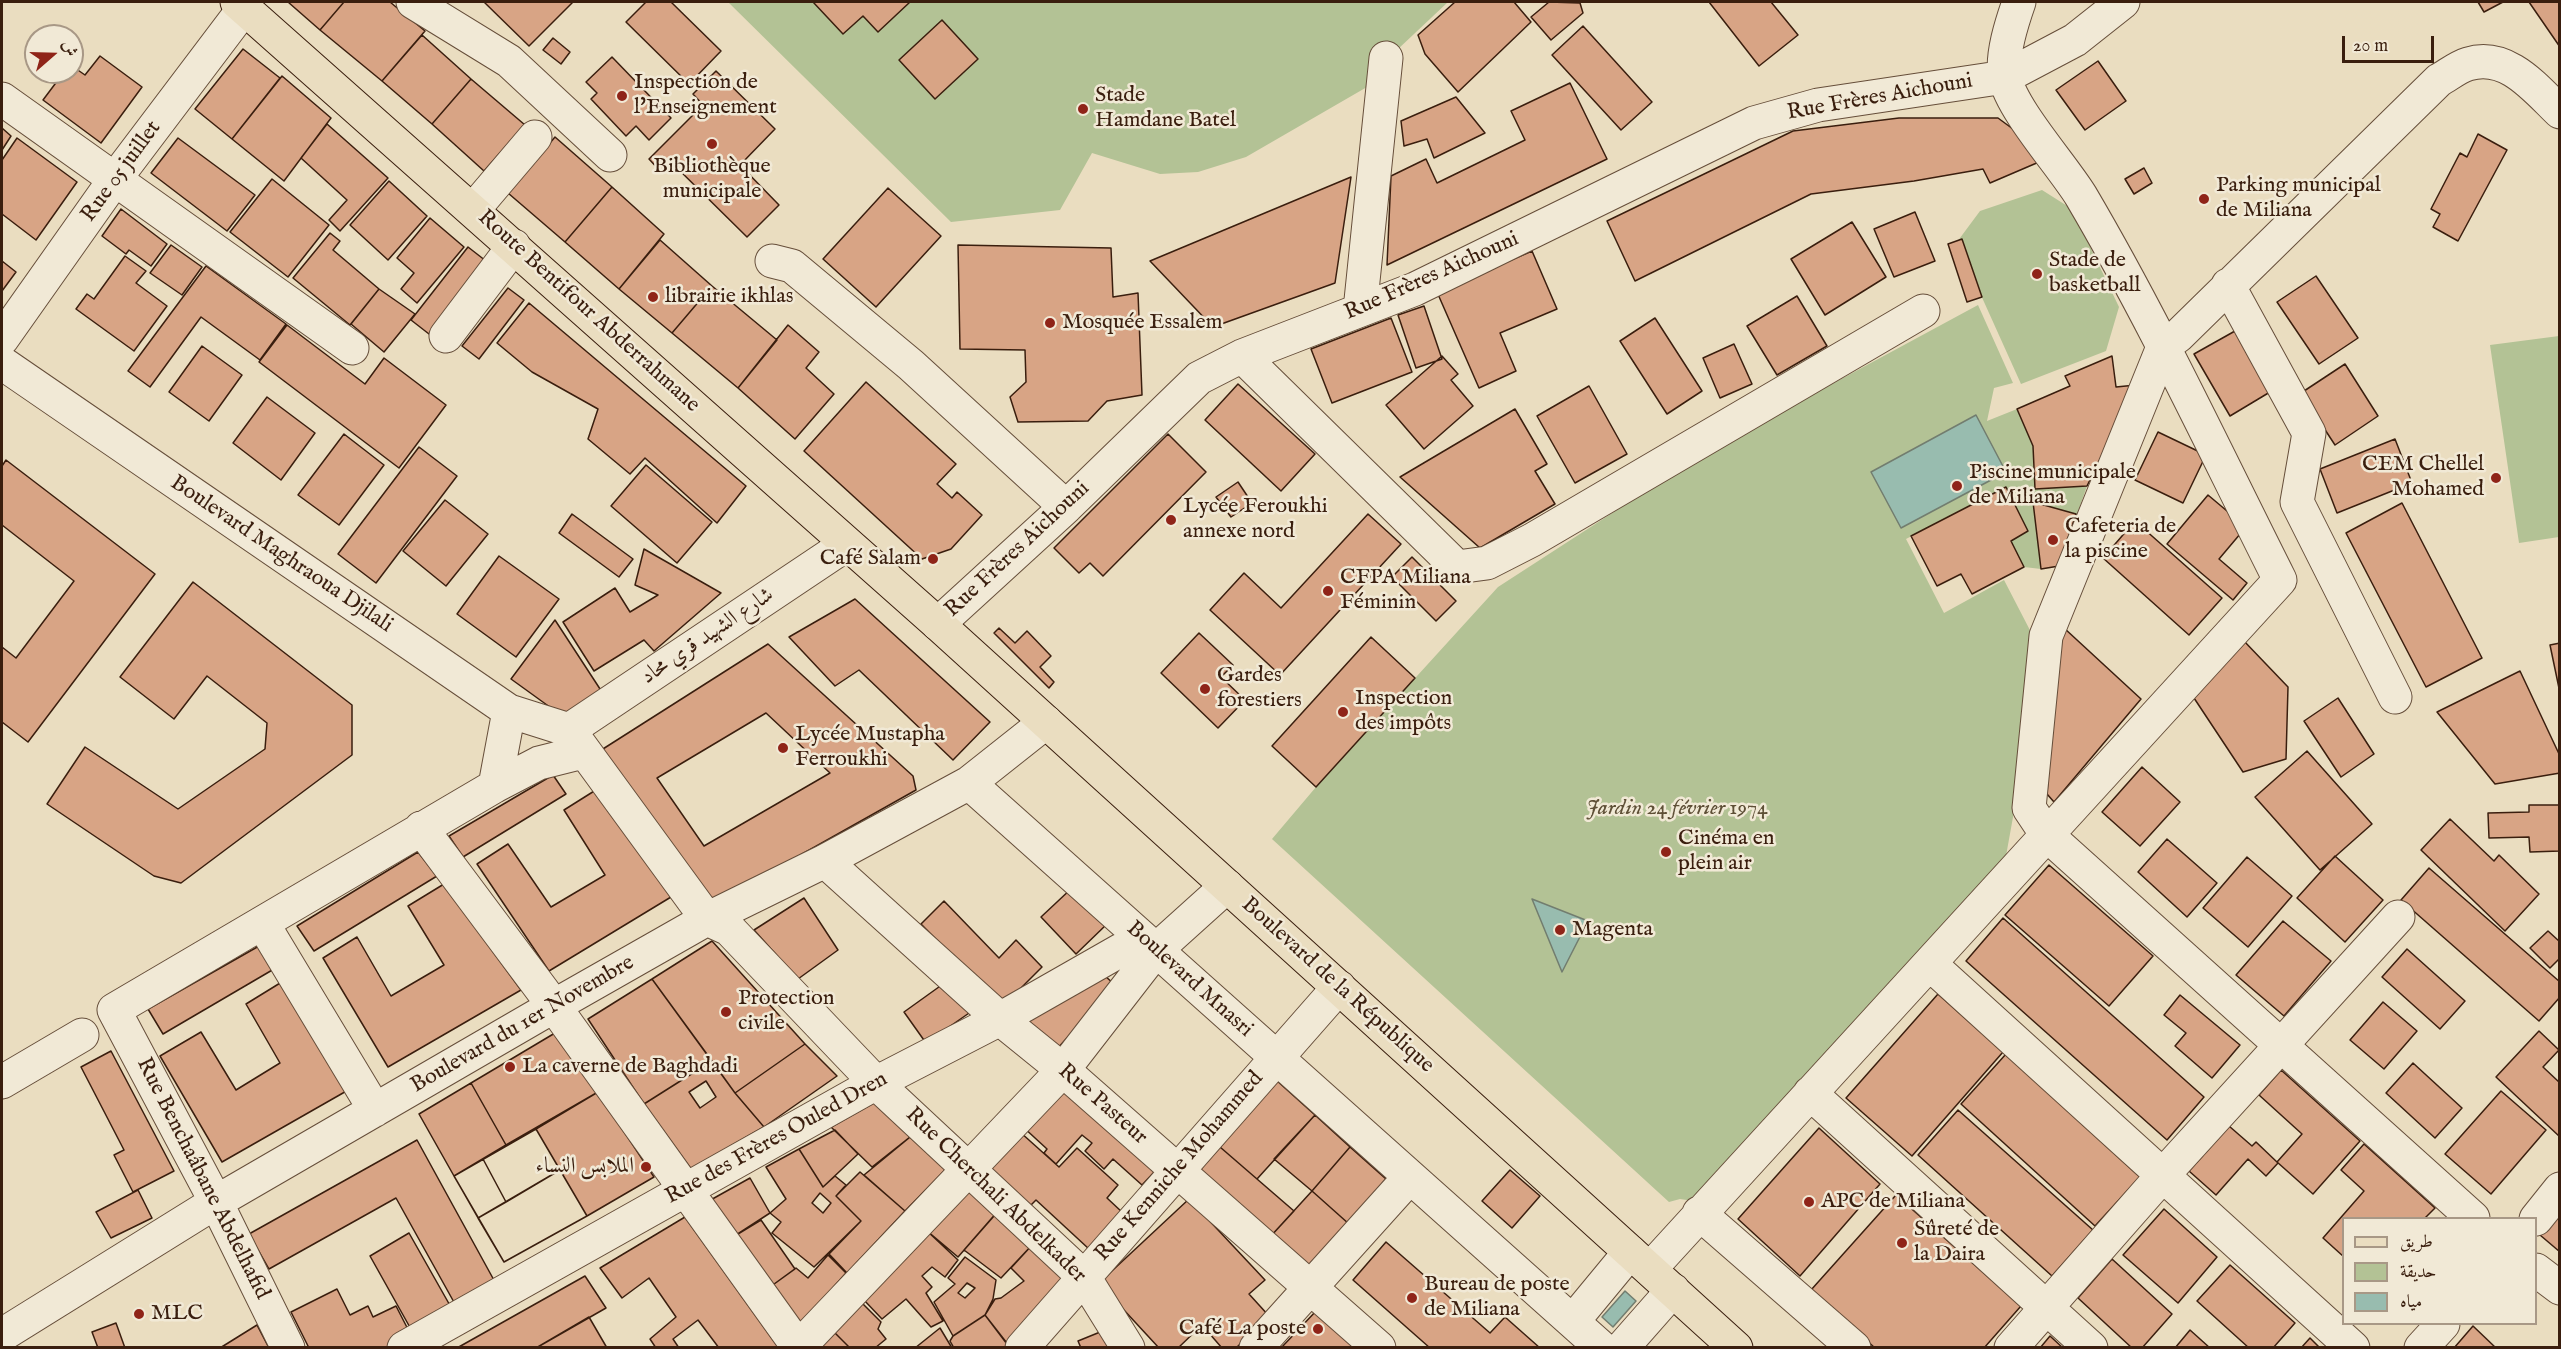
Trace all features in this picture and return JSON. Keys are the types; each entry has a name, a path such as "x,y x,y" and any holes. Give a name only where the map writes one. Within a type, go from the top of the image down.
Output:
{"main road":[{"name":"Route Bentifour Abderrahmane","path":"242,3 938,624"},
{"name":"Boulevard de la République","path":"938,624 1736,1347"}],"street":[{"path":"413,2 509,61 610,155"},
{"path":"1604,1346 1651,1270 1700,1213 2280,580 2163,347 2080,195 2018,105 2005,77 2008,35 2019,2"},
{"name":"Rue Frères Aichouni","path":"938,624 1066,507 1199,378 1242,356 1415,289 1754,123 1818,105 2005,77 2075,39 2123,2"},
{"name":"Rue 05 juillet","path":"2,339 242,3"},
{"path":"1360,310 1386,58"},
{"path":"2472,1217 2047,835 2029,808 2046,636 2163,347 2178,336 2439,80 2469,64 2496,62 2518,73 2559,112"},
{"path":"2,99 352,348"},
{"path":"473,210 535,137"},
{"path":"446,336 514,246"},
{"path":"772,261 792,266 911,365 1066,507"},
{"path":"2228,285 2309,433 2297,502 2395,698"},
{"path":"1242,356 1457,567 1487,563 1532,540 1923,311"},
{"name":"Boulevard Maghraoua Djilali","path":"2,363 510,711 576,741"},
{"name":"شارع الشهيد قري محاد","path":"576,741 847,544"},
{"path":"495,786 510,711"},
{"name":"Boulevard du 1er Novembre","path":"6,1337 216,1202 554,1006 707,919 825,861 969,783 1046,722"},
{"path":"375,1110 263,924 421,828 576,741"},
{"name":"Rue Cherchali Abdelkader","path":"576,741 707,919 729,929 876,1083 1084,1276 1128,1347"},
{"name":"Boulevard Mnasri","path":"969,783 1409,1178 1573,1322 1604,1346"},
{"path":"421,828 554,1006 799,1347 1063,1070 1156,950 1227,886"},
{"name":"Rue Pasteur","path":"825,861 1000,1019 1063,1070 1379,1347"},
{"path":"2011,1347 2163,1175 2398,917"},
{"name":"Rue Benchaâbane Abdelhafid","path":"263,924 114,1010 216,1202 288,1347"},
{"name":"Rue des Frères Ouled Dren","path":"404,1347 876,1083 1000,1019 1121,950 1156,950"},
{"path":"1930,964 2353,1347"},
{"name":"Rue Kenniche Mohammed","path":"1022,1347 1339,987"},
{"path":"2,1082 82,1035"},
{"path":"1810,1093 2091,1347"},
{"path":"1257,1347 1409,1178"},
{"path":"2537,1217 2559,1189"},
{"path":"1700,1213 1854,1347"},
{"path":"1573,1322 1651,1270"},
{"path":"2537,1272 2559,1288"},
{"path":"2421,1347 2441,1325"}],"green space":[{"name":"Stade Hamdane Batel","path":"728,2 1448,2 1397,50 1367,87 1246,157 1198,172 1160,174 1092,153 1060,210 951,222"},
{"name":"Stade de basketball","path":"2042,190 2072,209 2119,307 2106,351 2021,384 1957,242 1980,211"},
{"name":"Jardin 24 février 1974","path":"1978,305 2013,383 1994,388 1987,421 2017,409 2033,446 2035,488 2087,486 2059,566 2041,569 2024,567 2011,541 2028,531 2006,487 1906,539 1944,613 2004,580 2034,638 2015,806 2004,867 1700,1202 1680,1199 1669,1202 1272,839 1316,787 1498,587 1708,451"},
{"path":"2559,336 2559,537 2519,543 2490,345"}],"water":[{"path":"1976,415 2006,472 1901,528 1871,472"},
{"path":"1532,899 1588,921 1562,972"},
{"path":"1625,1291 1636,1301 1613,1327 1602,1317"}],"building":[{"path":"288,2 344,2 320,30"},
{"path":"344,2 390,2 425,31 382,81 320,30"},
{"path":"484,2 573,2 529,46"},
{"path":"646,2 671,2 721,51 689,84 626,22"},
{"path":"813,2 910,2 878,32 863,16 843,34"},
{"path":"1455,2 1514,2 1531,22 1458,92 1425,54 1418,35"},
{"path":"1549,2 1580,3 1583,13 1551,40 1531,17"},
{"path":"1709,2 1771,2 1798,35 1759,66"},
{"path":"2478,2 2503,2 2484,12"},
{"path":"2529,2 2560,2 2560,47"},
{"path":"942,20 978,59 935,99 899,60"},
{"path":"1583,26 1652,102 1621,130 1552,55"},
{"path":"422,35 471,79 432,124 382,81"},
{"path":"553,38 570,52 561,64 543,50"},
{"path":"243,49 280,78 232,139 195,109"},
{"path":"100,56 142,87 101,143 43,100 55,84 84,84 85,75"},
{"name":"Inspection de l'Enseignement","path":"612,57 671,118 649,140 636,126 626,136 591,99 597,93 586,82"},
{"path":"2098,61 2126,101 2085,130 2056,90"},
{"name":"Bibliothèque municipale","path":"716,71 775,129 740,165 779,205 747,237 671,162 661,172 649,159 703,105 693,94"},
{"path":"282,76 331,118 284,181 232,139"},
{"path":"471,79 525,125 484,171 432,124"},
{"path":"1570,83 1607,159 1387,265 1391,176 1426,159 1437,183 1525,140 1511,111"},
{"path":"1456,97 1485,133 1434,158 1427,139 1404,146 1401,121"},
{"path":"1899,118 1998,118 2021,135 2039,162 1990,183 1983,169 1914,181 1811,194 1635,281 1607,221 1793,131"},
{"path":"327,124 388,178 340,231 329,220 347,200 301,158"},
{"path":"2,128 11,136 2,150"},
{"path":"2478,134 2507,150 2458,241 2433,227 2440,214 2431,209 2460,153 2467,157"},
{"path":"555,137 612,187 565,242 508,193"},
{"path":"17,138 77,182 36,240 2,214 2,160"},
{"path":"178,138 255,195 227,231 151,173"},
{"path":"2144,168 2152,183 2134,194 2125,179"},
{"path":"1351,177 1335,283 1213,327 1150,261"},
{"path":"272,179 329,225 288,277 230,232"},
{"path":"389,181 427,216 388,260 350,225"},
{"path":"612,187 664,234 619,289 565,242"},
{"path":"888,188 941,236 876,307 823,259"},
{"path":"121,209 167,244 151,266 129,250 126,254 102,236"},
{"path":"1915,212 1935,261 1894,277 1874,229"},
{"path":"430,218 464,247 417,303 401,289 414,273 397,258"},
{"path":"1852,222 1886,277 1825,315 1791,259"},
{"path":"330,233 340,241 333,250 379,289 350,325 293,278"},
{"path":"1962,239 1982,297 1967,302 1948,244"},
{"path":"660,240 712,286 672,333 619,289"},
{"path":"171,245 202,267 182,295 150,273"},
{"name":"Mosquée Essalem","path":"958,245 1111,248 1113,297 1138,293 1142,395 1107,401 1088,421 1018,422 1010,397 1026,382 1025,350 960,349"},
{"path":"468,247 486,261 429,334 411,320"},
{"path":"1532,251 1557,309 1500,333 1516,371 1479,388 1437,292"},
{"path":"125,256 146,271 136,283 167,306 134,351 76,309 87,294 94,299"},
{"path":"2,261 16,272 2,291"},
{"path":"206,266 286,324 260,360 201,317 150,387 128,371"},
{"path":"2316,276 2358,338 2319,364 2277,302"},
{"path":"712,286 777,340 738,388 672,333"},
{"path":"508,288 524,300 479,359 462,346"},
{"path":"379,289 415,314 384,352 351,324"},
{"path":"1797,296 1827,346 1777,375 1747,326"},
{"path":"529,303 746,486 717,523 645,458 630,474 588,439 598,409 532,372 497,343"},
{"path":"1424,306 1442,359 1416,368 1398,315"},
{"path":"1391,318 1412,372 1332,403 1311,349"},
{"path":"1655,318 1702,391 1667,414 1620,341"},
{"path":"287,325 365,384 384,358 446,405 399,468 259,362"},
{"path":"788,325 819,352 806,368 834,394 795,439 738,388"},
{"path":"2235,331 2270,392 2230,416 2194,354"},
{"path":"1734,344 1752,384 1720,398 1703,358"},
{"path":"202,346 242,375 209,421 169,392"},
{"path":"1442,356 1458,374 1451,380 1473,406 1424,449 1386,405"},
{"path":"2112,356 2116,387 2136,385 2087,486 2035,489 2033,446 2017,409 2070,386 2065,376"},
{"path":"2345,364 2378,416 2335,445 2301,393"},
{"path":"866,382 956,464 937,484 952,498 957,492 982,515 951,549 922,559 804,451"},
{"path":"1238,384 1315,454 1281,491 1205,420"},
{"path":"1589,386 1627,454 1575,483 1537,416"},
{"path":"267,397 315,433 281,480 233,443"},
{"path":"1515,409 1547,464 1535,471 1555,504 1480,548 1400,477"},
{"path":"2158,432 2206,455 2183,503 2135,480"},
{"path":"344,434 384,465 339,525 298,495"},
{"path":"1168,434 1206,472 1103,576 1090,563 1079,573 1054,548"},
{"path":"2395,439 2412,483 2337,513 2320,469"},
{"path":"419,447 457,476 376,583 338,554"},
{"path":"6,460 155,574 28,742 2,722 2,647 16,658 74,581 2,525 2,466"},
{"path":"646,465 712,522 677,563 611,506"},
{"path":"1238,482 1252,503 1231,517 1216,497"},
{"path":"2006,487 2028,531 2011,541 2024,567 1972,594 1961,574 1937,586 1911,536"},
{"path":"2208,495 2246,527 2219,559 2247,583 2233,600 2167,544"},
{"path":"445,500 488,534 446,586 403,551"},
{"name":"Cafeteria de la piscine","path":"2033,502 2076,514 2059,566 2041,569"},
{"path":"2402,503 2482,658 2426,687 2346,533"},
{"path":"572,514 633,559 619,577 559,533"},
{"name":"CFPA Miliana Féminin","path":"1368,514 1401,544 1280,675 1210,610 1244,573 1281,608"},
{"path":"2135,521 2222,598 2189,635 2103,558"},
{"path":"644,549 721,593 654,651 644,640 594,671 563,622 615,588 630,612 658,595 635,585"},
{"path":"499,556 559,599 516,657 457,614"},
{"path":"1412,557 1456,601 1436,621 1392,577"},
{"path":"193,582 352,705 352,755 181,883 154,876 47,804 85,747 178,809 265,749 267,723 207,676 174,719 120,677"},
{"path":"855,599 990,722 953,760 859,670 835,686 789,637"},
{"path":"555,620 602,692 565,718 511,679"},
{"path":"999,628 1015,643 1027,631 1051,656 1040,667 1054,682 1049,688 994,633"},
{"path":"2064,628 2141,699 2054,802 2047,794 2057,642"},
{"name":"Gardes forestiers","path":"1199,633 1233,665 1221,677 1245,700 1218,728 1161,673"},
{"name":"Inspection des impôts","path":"1371,637 1415,678 1316,787 1272,746"},
{"path":"2243,640 2288,687 2286,759 2243,772 2194,698"},
{"path":"2560,643 2560,693 2550,645"},
{"path":"768,644 913,776 916,790 708,907 595,754","holes":["766,713 830,773 704,846 657,778"]},
{"path":"2520,671 2560,756 2560,773 2495,784 2437,712"},
{"path":"2338,698 2374,754 2341,777 2304,721"},
{"path":"2307,751 2372,824 2320,870 2255,797"},
{"path":"2142,767 2180,802 2140,846 2102,812"},
{"path":"553,775 566,794 463,857 449,836"},
{"path":"599,788 671,897 549,971 477,864 508,844 551,907 605,875 564,810"},
{"path":"2529,805 2560,805 2560,851 2530,852 2529,837 2489,838 2488,813 2529,812"},
{"path":"2450,819 2494,861 2499,855 2539,894 2505,931 2421,850"},
{"path":"2167,839 2217,883 2187,917 2138,872"},
{"path":"418,852 437,876 314,951 297,926"},
{"path":"2335,856 2383,900 2345,942 2297,898"},
{"path":"2247,857 2292,896 2248,947 2203,908"},
{"path":"2049,865 2153,956 2109,1006 2005,915"},
{"path":"2429,868 2560,982 2560,997 2539,1021 2401,900"},
{"path":"444,884 521,990 388,1067 323,958 357,937 391,996 444,965 408,906"},
{"path":"1073,887 1107,924 1076,954 1041,917"},
{"path":"804,898 838,950 798,979 754,930"},
{"path":"944,901 999,958 1016,940 1042,967 1002,1007 921,924"},
{"path":"2003,918 2204,1097 2167,1140 1966,961"},
{"path":"2283,921 2331,961 2284,1016 2236,975"},
{"path":"2548,931 2560,942 2560,958 2550,968 2530,948"},
{"name":"Protection civile","path":"712,941 805,1044 735,1093 652,979"},
{"path":"259,946 274,969 163,1034 148,1009"},
{"path":"2407,949 2465,1001 2440,1029 2382,977"},
{"path":"1104,975 1115,985 1057,1049 1026,1020"},
{"path":"652,979 712,1061 644,1104 588,1019"},
{"path":"950,979 972,1011 926,1043 904,1012"},
{"path":"285,980 350,1089 222,1162 160,1056 201,1032 236,1090 280,1063 246,1004"},
{"path":"1938,994 2003,1052 1912,1156 1846,1098"},
{"path":"2180,995 2240,1045 2212,1078 2175,1046 2186,1033 2164,1015"},
{"path":"2383,1002 2417,1031 2384,1069 2350,1040"},
{"path":"2539,1031 2559,1050 2543,1067 2560,1083 2560,1137 2496,1077"},
{"path":"555,1033 598,1092 506,1145 471,1083"},
{"path":"805,1044 837,1076 764,1127 735,1093"},
{"path":"111,1051 174,1171 133,1192 114,1155 124,1150 81,1067"},
{"path":"2006,1054 2140,1177 2095,1226 1961,1104"},
{"path":"712,1061 764,1127 691,1169 644,1104","holes":["706,1081 716,1097 700,1108 689,1092"]},
{"path":"2413,1063 2462,1108 2435,1138 2386,1093"},
{"path":"2281,1070 2360,1141 2313,1194 2277,1162 2302,1134 2259,1095"},
{"path":"1275,1079 1315,1115 1257,1179 1220,1147"},
{"path":"1063,1081 1158,1168 1142,1185 1113,1159 1104,1169 1085,1151 1092,1143 1082,1135 1056,1164 1044,1153 1047,1149 1022,1126"},
{"path":"471,1083 506,1145 454,1176 419,1114"},
{"path":"2501,1091 2546,1130 2491,1194 2445,1154"},
{"path":"598,1092 654,1177 587,1216 536,1129"},
{"path":"877,1101 915,1133 872,1167 831,1127"},
{"path":"1958,1110 2093,1230 2052,1276 1918,1155"},
{"path":"1315,1115 1350,1147 1312,1191 1274,1159"},
{"path":"2229,1126 2252,1146 2256,1142 2278,1163 2266,1176 2248,1159 2216,1195 2189,1171"},
{"name":"APC de Miliana","path":"1819,1128 1880,1184 1800,1276 1738,1219"},
{"path":"536,1129 587,1216 504,1262 454,1176"},
{"path":"536,1129 560,1170 506,1202 483,1159"},
{"path":"835,1130 858,1154 823,1187 799,1149"},
{"path":"1020,1132 1059,1167 1077,1148 1118,1185 1107,1198 1123,1213 1089,1249 1036,1200 1027,1209 985,1171"},
{"path":"915,1133 949,1166 905,1211 864,1175"},
{"path":"417,1140 495,1282 455,1304 396,1198 269,1269 249,1234"},
{"path":"2364,1144 2435,1208 2426,1217 2342,1217 2342,1255 2323,1238 2364,1191 2341,1170"},
{"path":"1220,1147 1294,1211 1270,1237 1197,1173"},
{"path":"1350,1147 1386,1179 1349,1224 1312,1191"},
{"path":"799,1149 823,1187 835,1176 846,1185 836,1196 861,1221 814,1267 772,1233 781,1222 770,1213 786,1199 766,1167","holes":["820,1193 831,1203 823,1213 812,1203"]},
{"path":"483,1159 506,1202 478,1218 454,1176"},
{"path":"560,1170 587,1216 504,1262 478,1218"},
{"path":"1510,1170 1540,1196 1512,1228 1482,1201"},
{"path":"860,1172 905,1211 847,1273 829,1254 861,1221 836,1196"},
{"path":"750,1178 770,1213 733,1237 707,1202"},
{"path":"969,1181 1001,1208 958,1257 926,1230"},
{"path":"138,1190 152,1218 111,1238 96,1212"},
{"path":"1312,1191 1349,1224 1308,1271 1270,1237"},
{"name":"Sûreté de la Daira","path":"1896,1195 2021,1306 1984,1348 1875,1348 1811,1290"},
{"path":"1189,1199 1265,1280 1249,1294 1269,1316 1236,1348 1222,1348 1202,1325 1178,1348 1159,1348 1099,1283"},
{"path":"2164,1209 2217,1257 2178,1303 2123,1255"},
{"path":"998,1211 1033,1244 1001,1278 964,1250"},
{"path":"2560,1212 2560,1252 2540,1235"},
{"path":"685,1217 779,1348 719,1348 698,1320 673,1339 679,1348 656,1348 650,1339 676,1317 649,1278 622,1298 600,1268"},
{"path":"761,1220 795,1269 770,1287 733,1237"},
{"path":"926,1230 958,1260 945,1277 932,1267 922,1276 932,1287 926,1293 943,1321 931,1327 906,1299 882,1319 863,1299"},
{"path":"409,1233 452,1309 412,1331 370,1256"},
{"name":"Bureau de poste de Miliana","path":"1386,1242 1490,1333 1505,1317 1540,1348 1430,1348 1353,1280"},
{"path":"1033,1244 1068,1277 1010,1347 985,1315 995,1299 1001,1298 1024,1281 1011,1268"},
{"path":"828,1255 846,1273 800,1325 770,1287 796,1268 808,1278"},
{"path":"965,1257 996,1280 993,1299 985,1315 953,1336 934,1302 955,1284 948,1278","holes":["967,1283 975,1288 965,1298 958,1293"]},
{"path":"2112,1259 2172,1314 2142,1348 2132,1348 2078,1298"},
{"path":"2230,1265 2295,1323 2273,1348 2249,1348 2197,1301"},
{"path":"585,1276 606,1308 536,1348 457,1348"},
{"path":"337,1289 350,1315 368,1306 373,1317 396,1306 414,1341 402,1348 309,1348 291,1312"},
{"path":"861,1302 881,1322 878,1329 886,1339 875,1348 850,1348 834,1332"},
{"name":"Café La poste","path":"1317,1310 1357,1348 1281,1348"},
{"path":"985,1315 1010,1348 954,1348 950,1341 953,1336"},
{"path":"589,1317 607,1348 536,1348"},
{"path":"116,1323 125,1348 98,1348 92,1332"},
{"path":"257,1325 269,1348 220,1348"},
{"path":"2473,1326 2496,1348 2454,1348"},
{"path":"940,1328 952,1348 915,1348"},
{"path":"1110,1328 1118,1348 1081,1348 1078,1341"},
{"path":"2190,1330 2210,1348 2175,1348"},
{"path":"834,1332 850,1348 817,1348"},
{"path":"2050,1336 2063,1348 2040,1348"},
{"path":"2310,1338 2320,1348 2301,1348"}],"place":[{"name":"Inspection de l'Enseignement","path":"622,96"},
{"name":"Stade Hamdane Batel","path":"1083,109"},
{"name":"Bibliothèque municipale","path":"712,144"},
{"name":"Parking municipal de Miliana","path":"2204,199"},
{"name":"Stade de basketball","path":"2037,274"},
{"name":"librairie ikhlas","path":"653,297"},
{"name":"Mosquée Essalem","path":"1050,323"},
{"name":"CEM Chellel Mohamed","path":"2496,478"},
{"name":"Piscine municipale de Miliana","path":"1957,486"},
{"name":"Lycée Feroukhi annexe nord","path":"1171,520"},
{"name":"Cafeteria de la piscine","path":"2053,540"},
{"name":"Café Salam","path":"933,559"},
{"name":"CFPA Miliana Féminin","path":"1328,591"},
{"name":"Gardes forestiers","path":"1205,689"},
{"name":"Inspection des impôts","path":"1343,712"},
{"name":"Lycée Mustapha Ferroukhi","path":"783,748"},
{"name":"Cinéma en plein air","path":"1666,852"},
{"name":"Magenta","path":"1560,930"},
{"name":"Protection civile","path":"726,1012"},
{"name":"La caverne de Baghdadi","path":"510,1067"},
{"name":"الملابس النساء","path":"646,1167"},
{"name":"APC de Miliana","path":"1809,1202"},
{"name":"Sûreté de la Daira","path":"1902,1243"},
{"name":"Bureau de poste de Miliana","path":"1412,1298"},
{"name":"MLC","path":"139,1314"},
{"name":"Café La poste","path":"1318,1329"}]}
